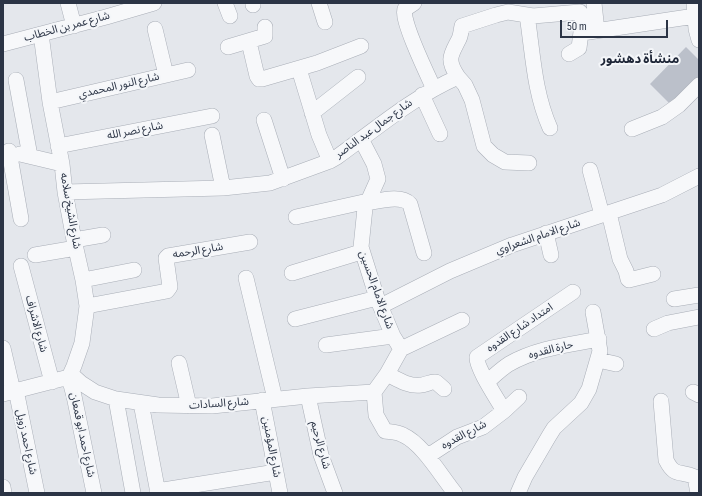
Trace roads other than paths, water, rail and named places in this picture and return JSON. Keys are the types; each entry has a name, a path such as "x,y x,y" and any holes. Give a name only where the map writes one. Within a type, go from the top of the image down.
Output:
{"street":[{"path":"68,3 74,26"},
{"name":"شارع عمر بن الخطاب","path":"3,44 74,26 154,3"},
{"path":"319,3 324,22"},
{"path":"414,3 404,8 403,14 440,134"},
{"path":"594,3 597,31"},
{"path":"582,33 695,10 696,29 699,40"},
{"path":"530,162 505,162 494,156 484,146 472,100 465,85 458,77 451,59 454,47 460,37 462,26 496,15 508,12 527,16 580,12 583,16 579,48 569,54"},
{"path":"527,16 532,45 534,74 540,102 550,128"},
{"path":"228,47 250,42 265,36 265,27"},
{"path":"155,29 166,75"},
{"name":"شارع الشيخ سلامه","path":"41,34 50,102 62,164 65,192 87,306 82,343 63,378"},
{"path":"250,42 258,78 262,79 300,69 361,46"},
{"path":"300,69 312,113 330,161"},
{"name":"شارع النور المحمدي","path":"50,102 188,70"},
{"name":"شارع جمال عبد الناصر","path":"65,192 223,188 270,183 330,161 400,110 428,92 458,77"},
{"path":"312,113 358,78"},
{"path":"16,80 30,156"},
{"path":"632,129 662,117 679,105 699,85"},
{"name":"شارع نصر الله","path":"58,146 212,116"},
{"path":"264,120 283,179"},
{"path":"212,135 223,188"},
{"name":"شارع الامام الحسين","path":"362,139 378,174 378,179 365,208 360,247 379,302 393,336 401,349"},
{"path":"5,148 62,164"},
{"path":"5,148 21,219"},
{"path":"590,170 628,279 653,274"},
{"name":"شارع الامام الشعراوي","path":"294,319 379,302 523,240 662,195 699,176"},
{"path":"296,217 367,202 397,199 404,200 410,204 424,253"},
{"path":"546,233 551,255"},
{"path":"35,255 102,235"},
{"name":"شارع الرحمه","path":"87,306 167,291 170,287 166,258 168,256 250,242"},
{"path":"292,273 361,252"},
{"name":"شارع الاشراف","path":"21,266 63,378"},
{"path":"83,280 134,270"},
{"name":"شارع المؤمنين","path":"246,278 268,400 276,472 280,493"},
{"name":"امتداد شارع القدوه","path":"504,411 487,382 477,360 479,355 573,292"},
{"path":"674,298 699,295"},
{"path":"518,493 525,477 552,432 586,397 600,350 593,312"},
{"path":"654,329 668,322 699,317"},
{"path":"455,493 428,456 411,439 402,434 385,431 376,415 374,392 387,374 401,349 462,320"},
{"path":"326,345 393,336"},
{"name":"حارة القدوه","path":"487,382 508,365 527,355 550,348 599,339"},
{"name":"شارع احمد زويل","path":"3,348 10,392 37,493"},
{"path":"598,360 616,364"},
{"path":"179,363 190,406"},
{"path":"387,374 415,386 422,386 431,382 436,382 444,389"},
{"path":"10,392 63,378"},
{"name":"شارع السادات","path":"63,378 81,383 95,392 116,399 141,403 190,406 226,405 308,396 374,392"},
{"name":"شارع احمد ابو قمعان","path":"63,378 74,396 94,493"},
{"name":"شارع الرحيم","path":"308,396 321,455 335,493"},
{"name":"شارع القدوه","path":"428,456 457,436 483,427 519,397"},
{"path":"116,399 133,493"},
{"path":"661,400 666,460 675,472 695,477 698,493"},
{"path":"141,403 158,492 215,487 276,472"},
{"path":"3,487 4,493"}],"district":[{"name":"منشأة دهشور","path":"640,60"}]}
